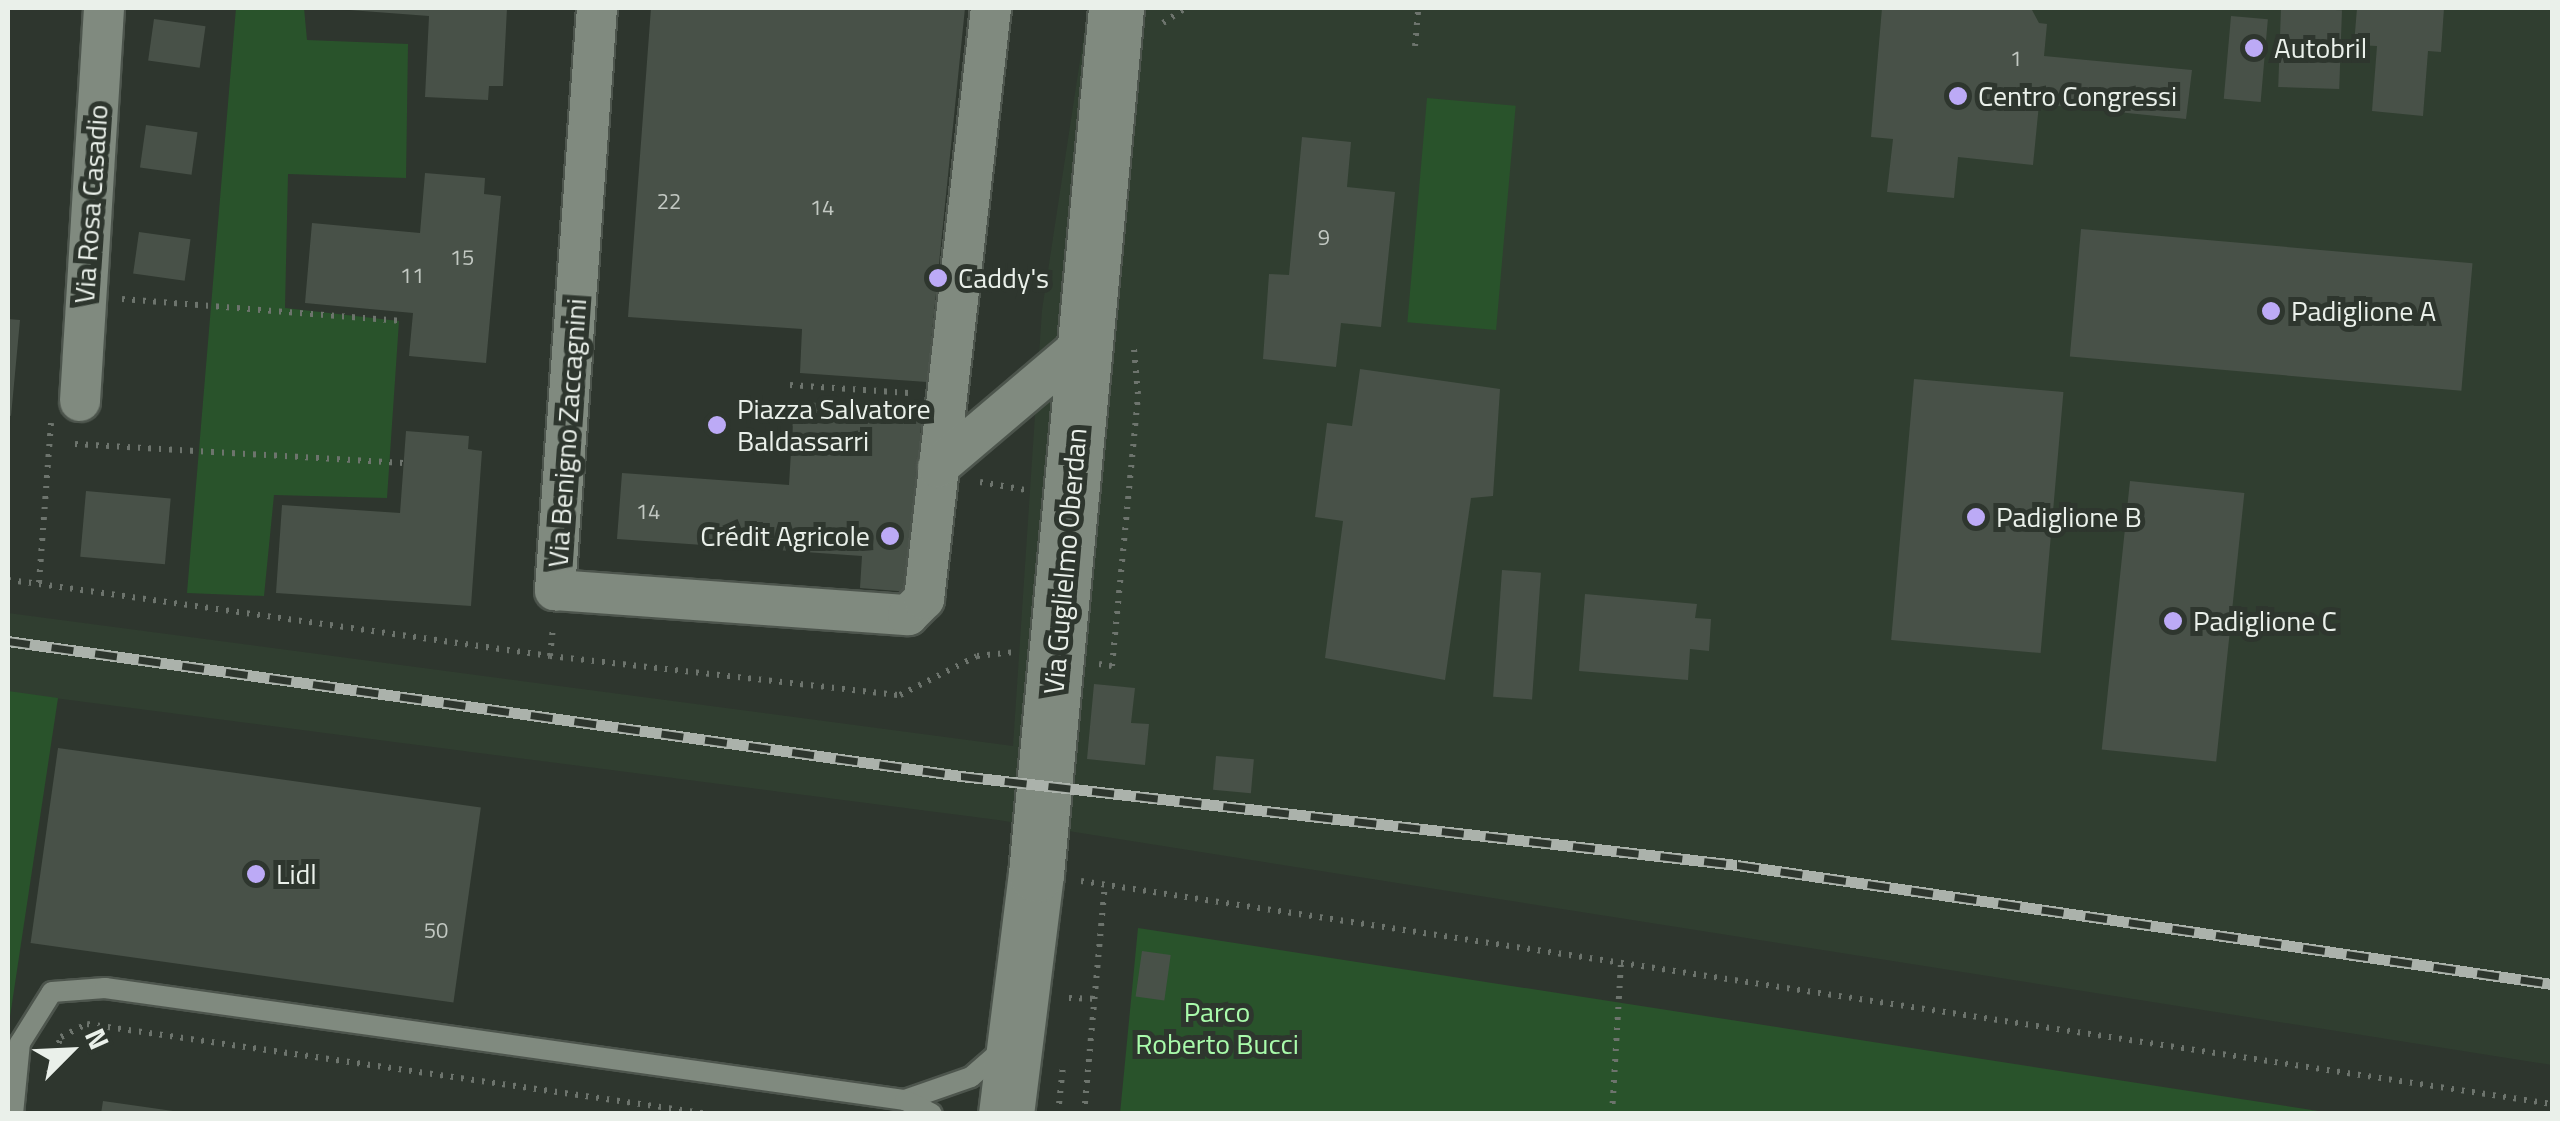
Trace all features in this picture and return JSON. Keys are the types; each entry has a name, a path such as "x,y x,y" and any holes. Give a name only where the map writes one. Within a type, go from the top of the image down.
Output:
{"main road":[{"name":"Via Guglielmo Oberdan","path":"1006,1114 1109,343 1116,8"}],"street":[{"name":"Via Rosa Casadio","path":"66,408 85,297 104,8"},
{"name":"Via Benigno Zaccagnini","path":"597,8 556,590 908,615 924,598 949,472 946,396 991,8"},
{"path":"949,472 1109,343"}],"lane":[{"path":"13,1114 20,1043 52,992 105,988 905,1100 932,1114"},
{"path":"905,1100 971,1077 1015,1039"}],"path":[{"path":"1415,46 1418,8"},
{"path":"85,297 400,320"},
{"path":"1089,662 1112,666 1138,394 1109,343"},
{"path":"790,386 946,396"},
{"path":"40,584 66,408"},
{"path":"75,444 404,463"},
{"path":"949,472 1028,490"},
{"path":"8,580 550,656 900,695 977,656 1016,652"},
{"path":"1080,880 2552,1104"},
{"path":"1084,1114 1105,884"},
{"path":"1612,1114 1621,962"},
{"path":"1069,998 1093,999"},
{"path":"48,1084 61,1037 87,1024 710,1114"}],"shaded area":[{"path":"1088,8 2552,8 2552,1065 998,820 8,692 8,613 1013,746 1042,310"}],"green space":[{"path":"236,8 304,8 307,40 408,44 406,178 288,174 285,308 399,321 387,498 274,495 264,596 187,593"},
{"path":"1427,98 1516,106 1496,330 1407,322"},
{"path":"8,691 58,698 8,1030"},
{"name":"Parco Roberto Bucci","path":"1138,928 2331,1113 1120,1114"}],"building":[{"path":"323,8 507,8 503,86 489,86 488,100 425,97 429,16"},
{"path":"651,8 965,8 927,382 800,373 802,329 628,317"},
{"name":"Centro Congressi","path":"1882,8 2031,8 2039,23 2047,24 2044,56 2192,70 2186,119 2039,104 2033,165 1958,157 1954,198 1887,192 1893,139 1871,137"},
{"path":"2281,8 2342,10 2339,89 2278,87"},
{"path":"2357,8 2444,8 2441,52 2428,51 2423,116 2372,111 2377,46 2354,45"},
{"path":"2231,16 2268,19 2261,102 2224,99"},
{"path":"154,19 205,26 200,68 148,61"},
{"path":"146,125 197,132 192,175 140,168"},
{"path":"1302,137 1351,142 1347,187 1395,192 1381,327 1341,323 1336,367 1263,359 1269,274 1289,275"},
{"path":"425,173 485,178 484,194 501,196 486,363 409,356 413,313 305,303 312,223 420,233"},
{"name":"Padiglione A","path":"2081,229 2473,263 2461,391 2070,357"},
{"path":"139,232 190,239 185,281 133,274"},
{"path":"8,319 20,320 11,416 8,415"},
{"path":"1360,369 1500,389 1493,496 1471,498 1445,680 1325,658 1343,521 1315,517 1327,423 1352,426"},
{"name":"Padiglione B","path":"1914,379 2063,392 2041,653 1891,640"},
{"path":"794,401 922,411 910,592 860,588 862,556 617,539 622,473 789,485"},
{"path":"406,431 469,436 468,449 482,451 471,606 276,593 282,505 400,513"},
{"name":"Padiglione C","path":"2130,481 2244,493 2216,762 2102,750"},
{"path":"86,491 171,498 165,564 80,557"},
{"path":"1502,570 1541,573 1532,699 1493,697"},
{"path":"1585,594 1697,604 1695,618 1711,619 1709,651 1690,649 1688,680 1579,671"},
{"path":"1094,684 1135,688 1131,723 1149,724 1145,765 1087,759"},
{"name":"Lidl","path":"58,748 481,807 453,1003 31,943"},
{"path":"1216,756 1254,759 1251,793 1213,790"},
{"path":"1142,951 1171,955 1164,1001 1136,997"},
{"path":"103,1101 173,1111 173,1114 101,1114"}],"railway":[{"path":"8,641 961,776 1737,865 2552,984"}],"place":[{"name":"Autobril","path":"2254,48"},
{"name":"Centro Congressi","path":"1958,96"},
{"name":"Caddy's","path":"938,278"},
{"name":"Padiglione A","path":"2271,311"},
{"name":"Piazza Salvatore Baldassarri","path":"717,425"},
{"name":"Padiglione B","path":"1976,517"},
{"name":"Crédit Agricole","path":"890,536"},
{"name":"Padiglione C","path":"2173,621"},
{"name":"Lidl","path":"256,874"}]}
